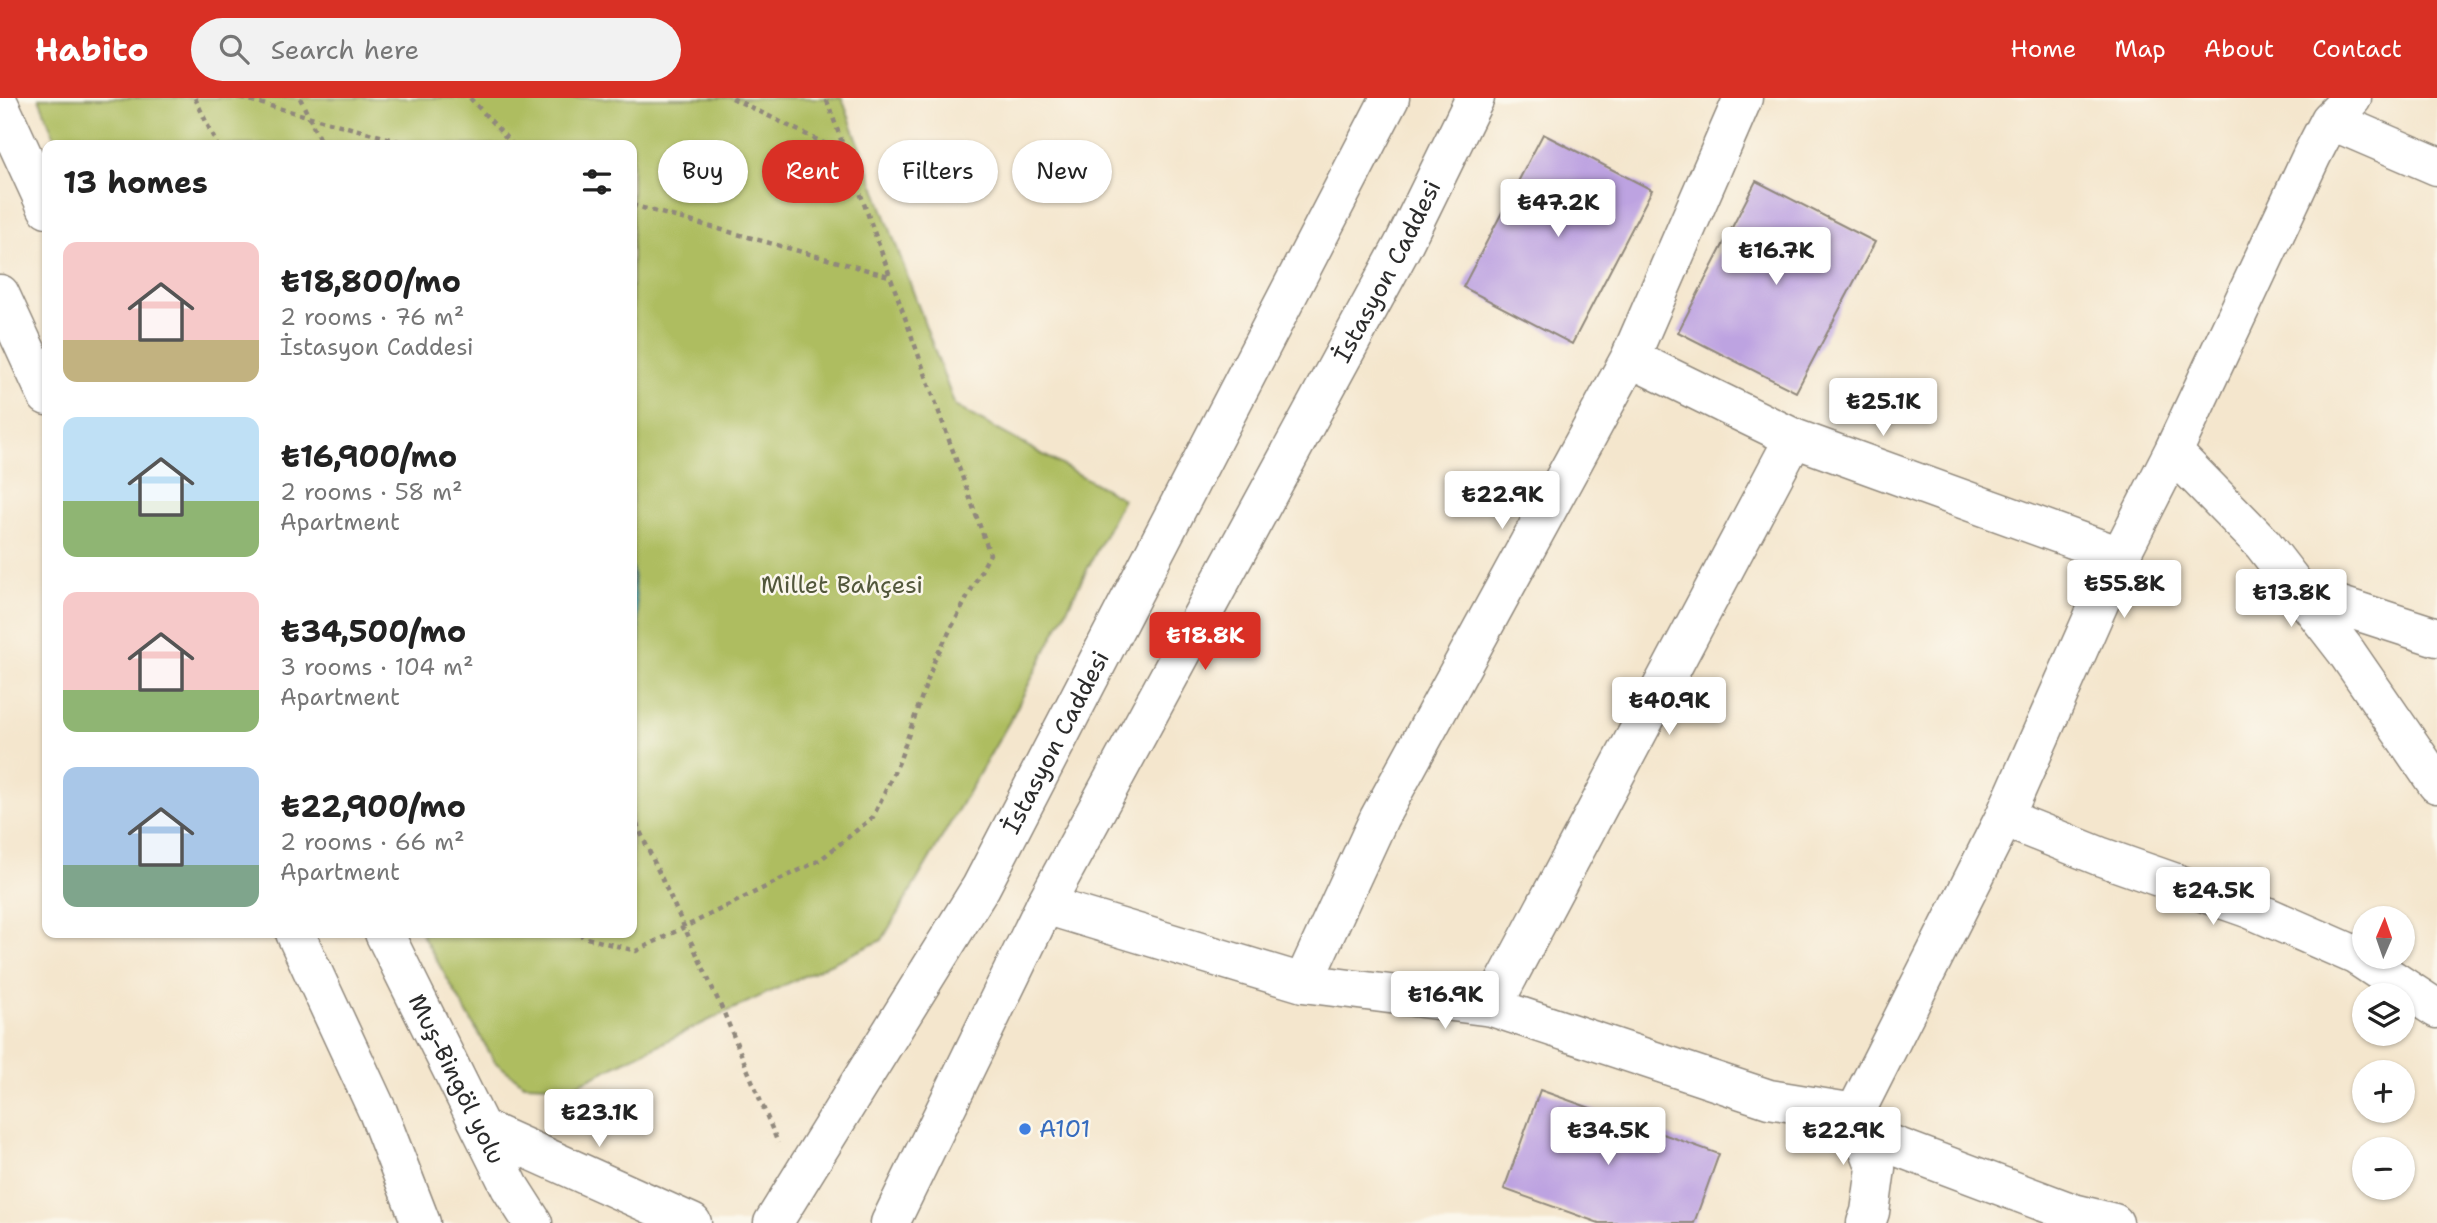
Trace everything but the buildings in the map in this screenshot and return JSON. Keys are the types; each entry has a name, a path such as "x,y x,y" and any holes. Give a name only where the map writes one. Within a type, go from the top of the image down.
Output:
{"main road":[{"name":"İstasyon Caddesi","path":"775,1212 981,887 1390,98"},
{"name":"İstasyon Caddesi","path":"890,1223 1045,905 1403,245 1475,98"},
{"path":"1303,983 1379,818 1630,358 1743,98"},
{"path":"0,106 42,197"},
{"path":"1866,1223 1876,1168 1859,1123 2004,818 2120,556 2341,109 2437,166"},
{"path":"0,294 42,385"},
{"path":"1630,358 1794,438 2120,556"},
{"path":"1492,1007 1794,438"},
{"path":"2173,452 2263,544 2345,650 2437,784"},
{"path":"2301,593 2437,637"},
{"path":"2004,818 2099,856 2250,909 2355,955 2437,1009"},
{"path":"1045,905 1303,983 1492,1007 1769,1098 1859,1123 2075,1218 2114,1223"},
{"path":"297,938 378,1112 421,1223"},
{"name":"Muş-Bingöl yolu","path":"386,938 510,1187 533,1223"},
{"path":"481,1128 692,1223"}],"path":[{"path":"195,98 215,140"},
{"path":"241,98 394,140"},
{"path":"300,98 320,140"},
{"path":"470,98 508,140"},
{"path":"732,98 818,140"},
{"path":"826,98 841,140"},
{"path":"587,938 636,951 820,860 873,817 899,762 935,659 990,554 864,203"},
{"path":"637,206 890,276"},
{"path":"637,825 724,1013 775,1212"}],"green space":[{"name":"Millet Bahçesi","path":"39,98 842,98 857,140 762,140 762,203 864,203 864,158 878,203 881,203 955,406 1123,499 1011,719 882,940 574,1086 524,1084 495,1062 424,938 637,938 637,140 56,140"}],"water":[{"path":"637,605 640,637 637,664"}],"place":[{"name":"A101","path":"1025,1129"}]}
